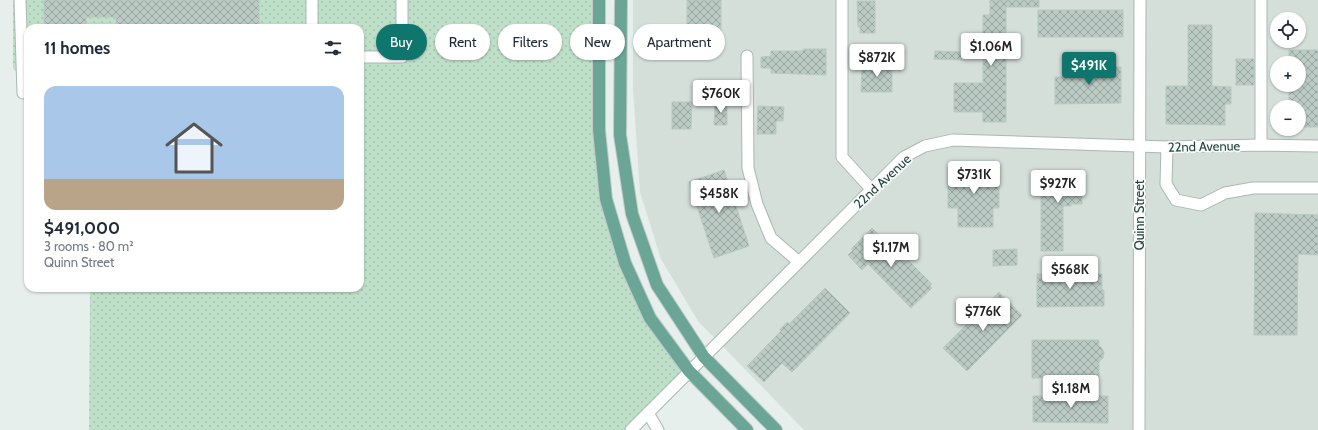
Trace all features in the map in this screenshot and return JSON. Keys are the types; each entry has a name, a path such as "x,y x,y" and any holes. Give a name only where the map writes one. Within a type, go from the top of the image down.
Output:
{"main road":[{"path":"599,0 598,130 606,199 625,263 650,318 689,372 746,430"},
{"path":"621,0 620,135 632,214 657,285 704,357 776,430"}],"street":[{"path":"20,0 24,93"},
{"path":"312,0 312,24"},
{"path":"364,57 402,57 402,0"},
{"path":"842,0 842,157 872,190"},
{"name":"Quinn Street","path":"1139,430 1140,0"},
{"path":"1261,0 1261,145"},
{"path":"747,56 748,168 757,204 771,238 799,262"},
{"name":"22nd Avenue","path":"631,430 904,157 925,146 953,140 1167,147 1261,145 1318,146"},
{"path":"1167,147 1166,184 1176,200 1201,205 1225,193 1253,188 1318,188"},
{"path":"648,413 658,430"}],"shaded area":[{"path":"633,0 1318,0 1318,430 804,430 698,321 661,259 640,192 633,89 633,60 725,60 725,24 633,24"}],"green space":[{"path":"13,0 599,0 599,24 570,24 570,60 600,60 600,119 608,195 624,262 687,370 628,430 89,430 90,292 364,292 364,24 24,24 24,82 13,68"}],"building":[{"path":"44,0 259,0 259,24 116,24 116,17 86,17 86,24 44,24"},
{"path":"687,0 721,0 721,24 687,24"},
{"path":"990,0 1039,0 1039,7 1006,7 1006,122 983,122 983,112 954,112 954,83 983,83 983,15 990,15"},
{"path":"857,1 875,1 875,33 860,33 860,27 858,27"},
{"path":"1038,10 1123,10 1123,37 1038,37"},
{"path":"1188,25 1212,25 1212,86 1231,87 1231,104 1225,104 1225,125 1166,124 1166,86 1188,86"},
{"path":"803,49 826,49 826,75 771,73 771,68 761,68 761,57 771,56 771,51 803,51"},
{"path":"1289,50 1318,50 1318,127 1306,127 1306,100 1289,100 1289,92 1306,92 1306,56 1289,56"},
{"path":"935,51 962,52 962,60 934,59"},
{"path":"1236,59 1254,59 1254,85 1236,85"},
{"path":"862,64 892,64 892,92 861,92"},
{"path":"1065,67 1121,67 1121,103 1055,104 1055,77 1065,77"},
{"path":"672,102 692,102 691,129 672,129"},
{"path":"715,103 727,103 727,125 714,125"},
{"path":"758,106 784,107 783,121 776,121 776,134 757,134"},
{"path":"948,167 999,167 999,208 993,208 993,227 958,227 958,208 948,208"},
{"path":"724,170 749,246 714,258 689,182"},
{"path":"1050,171 1083,171 1083,184 1085,184 1085,192 1082,192 1082,204 1063,206 1063,251 1041,251 1041,191 1039,191 1039,173 1050,173"},
{"path":"1255,213 1318,215 1318,255 1298,254 1297,335 1254,335"},
{"path":"872,228 906,262 908,260 932,284 930,286 932,288 911,308 868,264 862,270 848,255 853,250 851,249"},
{"path":"1017,249 1017,265 993,266 993,250"},
{"path":"1037,274 1102,274 1104,306 1037,307"},
{"path":"825,288 850,313 792,372 782,363 764,382 747,366 781,331 780,329 787,322 789,324"},
{"path":"999,292 1022,315 967,371 943,348"},
{"path":"1032,340 1099,340 1099,346 1104,352 1103,358 1099,362 1099,378 1032,378"},
{"path":"1033,396 1108,396 1108,423 1033,422"}]}
